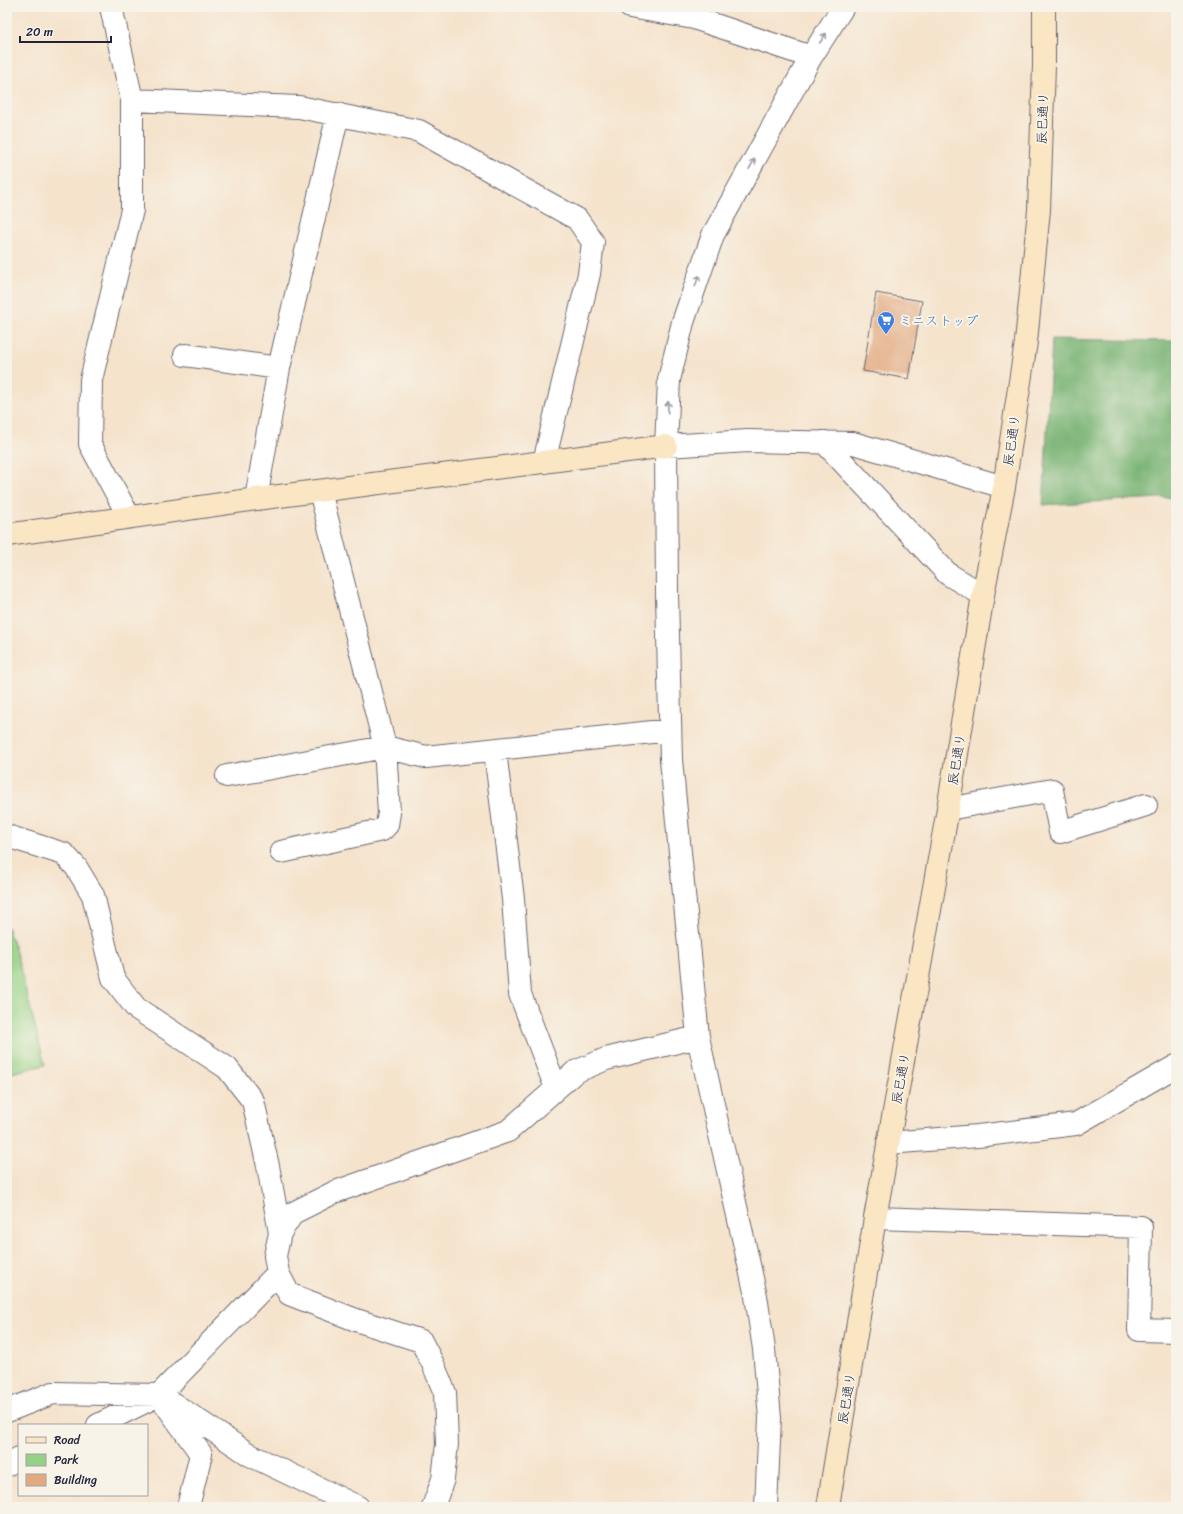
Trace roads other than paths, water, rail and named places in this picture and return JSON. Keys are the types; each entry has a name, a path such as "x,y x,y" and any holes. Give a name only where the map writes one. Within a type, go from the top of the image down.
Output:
{"street":[{"path":"111,7 132,100 132,210 92,380 90,444 129,518"},
{"path":"630,7 694,18 811,57"},
{"path":"766,1507 770,1418 764,1349 756,1296 698,1037 671,760 667,594 666,446 669,380 683,322 713,235 811,57 844,7"},
{"name":"辰巳通り","path":"828,1507 875,1218 948,809 983,595 1004,486 1026,342 1039,210 1044,66 1044,7"},
{"path":"132,100 299,106 419,130 577,219 593,242 589,274 544,462"},
{"path":"256,499 279,368 338,114"},
{"path":"185,355 279,368"},
{"path":"7,535 256,499 666,446 748,441 853,443 1004,486"},
{"path":"824,442 948,574 983,595"},
{"path":"281,852 382,830 387,825 389,813 385,747 320,491"},
{"path":"227,776 385,747 426,757 495,751 670,730"},
{"path":"495,751 513,899 520,994 556,1088"},
{"path":"948,809 1052,790 1060,832 1146,805"},
{"path":"7,836 64,854 76,867 93,895 113,978 136,1008 227,1068 253,1102 268,1166 280,1233"},
{"path":"433,1507 443,1479 447,1444 445,1393 434,1364 421,1341 356,1320 289,1294 278,1273 275,1256 280,1233 293,1213 336,1192 508,1131 575,1072 606,1059 698,1037"},
{"path":"888,1143 978,1136 1076,1124 1176,1066"},
{"path":"875,1218 1141,1227 1139,1330 1176,1331"},
{"path":"100,1424 159,1395 278,1273"},
{"path":"7,1411 53,1394 159,1395 250,1455 358,1507"},
{"path":"159,1395 201,1454 188,1507"},
{"path":"7,1465 18,1459"}],"place":[{"name":"ミニストップ","path":"886,335"}]}
